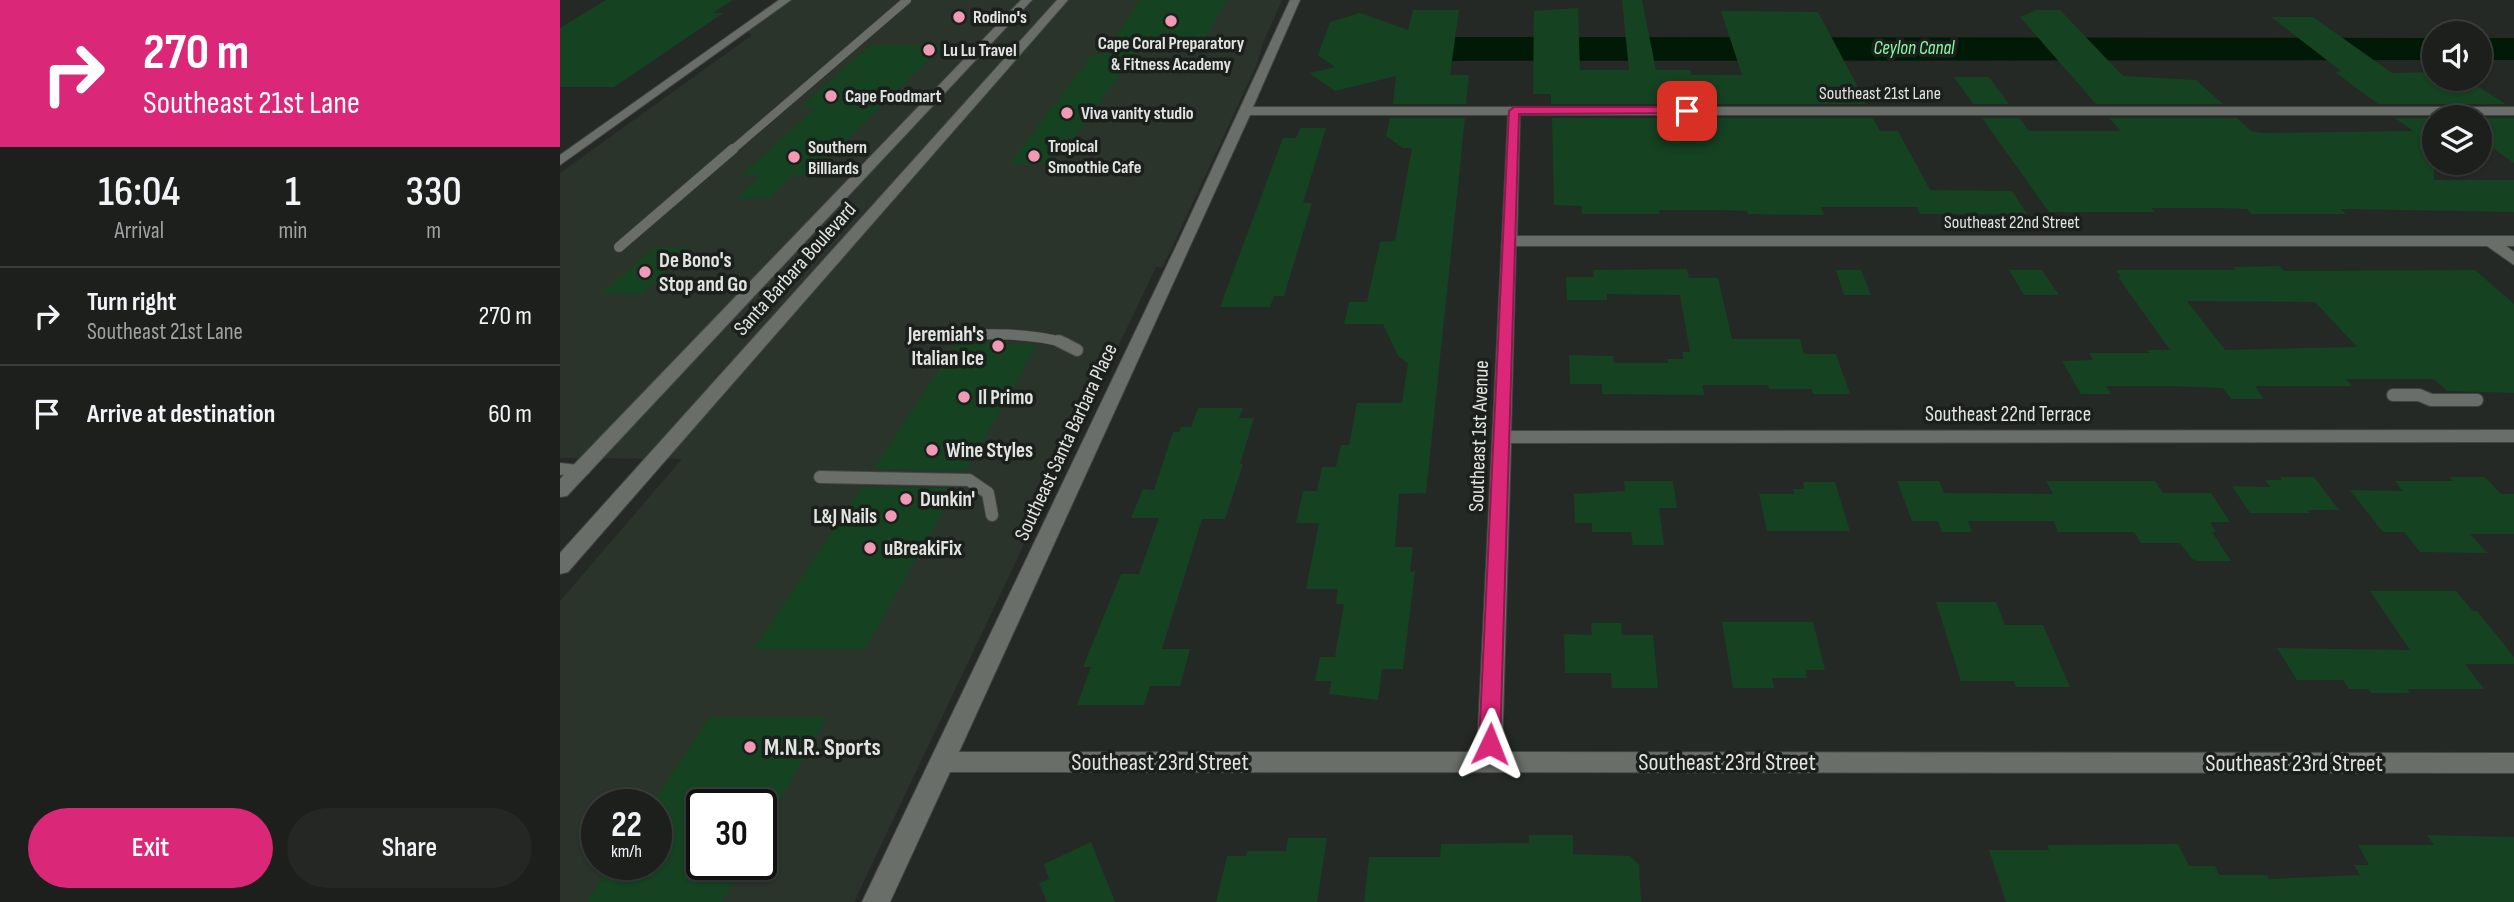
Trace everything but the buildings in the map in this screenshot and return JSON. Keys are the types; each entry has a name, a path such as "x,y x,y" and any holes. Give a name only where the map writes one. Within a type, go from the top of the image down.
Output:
{"street":[{"path":"560,161 786,0"},
{"name":"Santa Barbara Boulevard","path":"560,491 1027,0"},
{"name":"Santa Barbara Boulevard","path":"560,567 1063,0"},
{"name":"Southeast Santa Barbara Place","path":"876,902 1247,111 1295,0"},
{"name":"Southeast 21st Lane","path":"1247,111 2514,111"},
{"name":"Southeast 1st Avenue","path":"1489,763 1514,111"},
{"name":"Southeast 22nd Street","path":"1510,241 2514,241"},
{"path":"2491,241 2514,260"},
{"name":"Southeast 22nd Terrace","path":"1502,437 2514,436"},
{"path":"560,469 581,470"},
{"name":"Southeast 23rd Street","path":"940,762 2514,763"}],"lane":[{"path":"619,247 907,0"},
{"path":"923,337 1040,336 1067,341 1077,350"},
{"path":"2393,395 2419,395 2431,400 2477,400"},
{"path":"820,477 969,480 990,496 994,502 992,514"}],"shaded area":[{"path":"791,0 1282,0 1257,64 1163,267 1156,267 854,902 560,902 560,601 682,459 560,458 560,173 752,35 746,32"}],"water":[{"name":"Ceylon Canal","path":"1397,37 2422,38 2422,60 1391,61"},
{"path":"2492,38 2514,38 2514,60 2492,60"}],"place":[{"name":"Rodino's","path":"959,17"},
{"name":"Cape Coral Preparatory & Fitness Academy","path":"1171,21"},
{"name":"Lu Lu Travel","path":"929,50"},
{"name":"Cape Foodmart","path":"831,96"},
{"name":"Viva vanity studio","path":"1067,113"},
{"name":"Tropical Smoothie Cafe","path":"1034,156"},
{"name":"Southern Billiards","path":"794,157"},
{"name":"De Bono's Stop and Go","path":"645,272"},
{"name":"Jeremiah's Italian Ice","path":"998,346"},
{"name":"Il Primo","path":"964,397"},
{"name":"Wine Styles","path":"932,450"},
{"name":"Dunkin'","path":"906,499"},
{"name":"L&J Nails","path":"891,516"},
{"name":"uBreakiFix","path":"870,548"},
{"name":"M.N.R. Sports","path":"750,747"}],"route":[{"path":"1490,744 1514,111 1687,111"}]}
